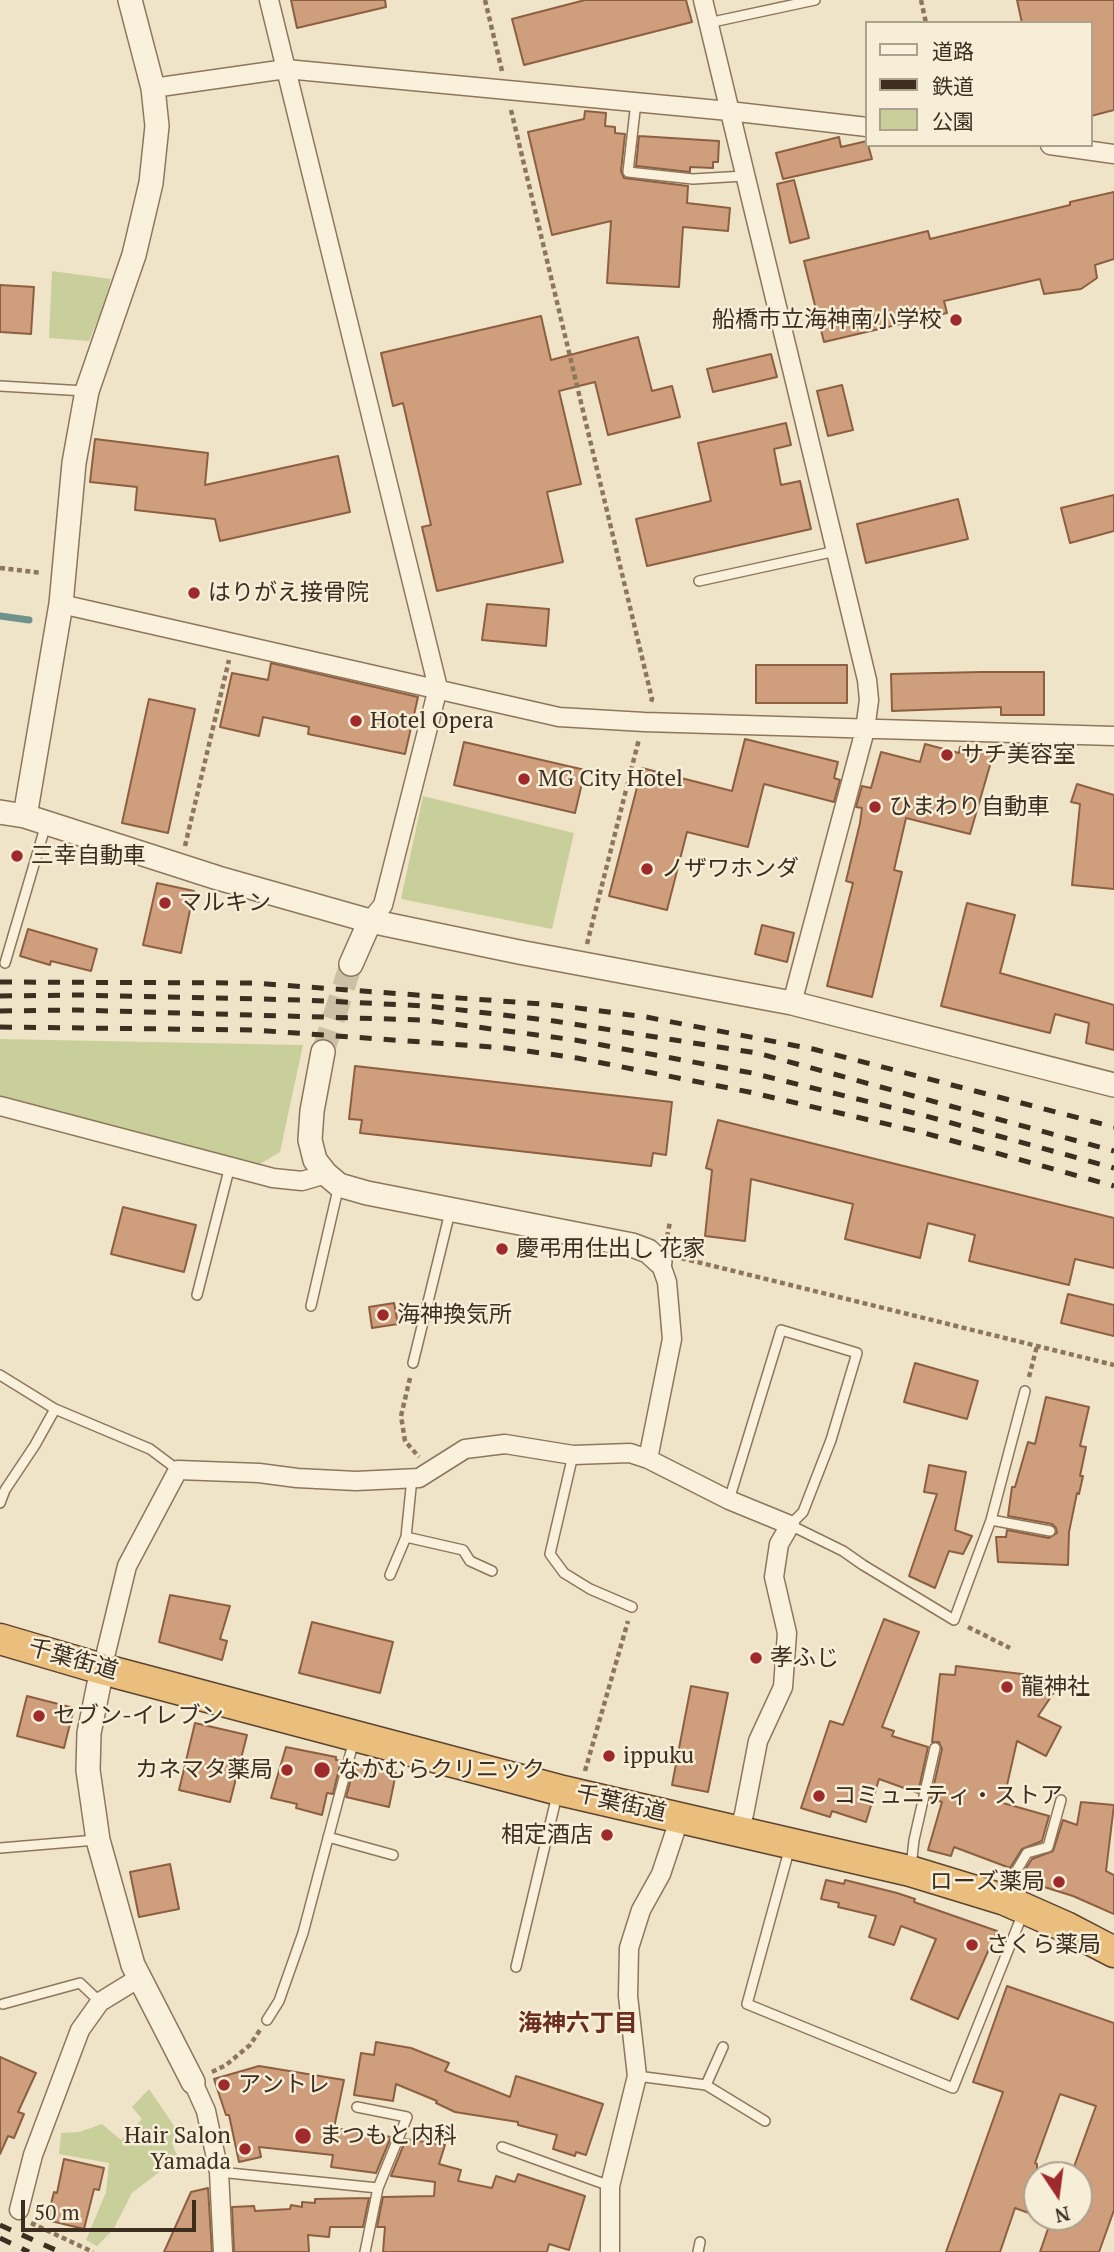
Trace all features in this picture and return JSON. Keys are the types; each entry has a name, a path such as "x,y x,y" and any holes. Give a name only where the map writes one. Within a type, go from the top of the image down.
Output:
{"highway":[{"name":"千葉街道","path":"0,1639 102,1669 568,1792 910,1871 1015,1904 1114,1952"}],"street":[{"path":"36,819 74,463 87,391 134,255 151,183 156,126 153,88 130,0"},
{"path":"269,0 438,688 383,905 370,921 351,964"},
{"path":"703,0 867,680 869,699 865,730 792,1003"},
{"path":"153,88 286,69 729,111 866,127"},
{"path":"1064,147 1114,154"},
{"path":"61,604 559,717 865,730 1114,736"},
{"path":"0,812 36,819 218,878 370,921 792,1003 1114,1085"},
{"path":"323,1052 312,1111 310,1140 315,1160 333,1179 367,1193 632,1245 648,1251 660,1262 667,1282 672,1339 648,1459"},
{"path":"0,1106 273,1178 302,1181 333,1179"},
{"path":"223,2252 219,2172 206,2111 139,1978 123,1933 98,1840 88,1770 89,1733 127,1566 178,1470 356,1481 419,1478 465,1449 505,1444 573,1455 630,1454 648,1459 729,1500 790,1525 779,1544 774,1577 787,1633 783,1686 758,1741 744,1814 738,1831"},
{"path":"610,2252 610,2186 637,2076 628,1996 629,1948 641,1910 661,1874 680,1817"},
{"path":"19,2210 33,2155 80,2030 100,2002 139,1978"}],"lane":[{"path":"708,23 815,0"},
{"path":"636,102 628,172 693,179 744,176"},
{"path":"0,386 87,391"},
{"path":"699,581 836,551"},
{"path":"5,963 36,819"},
{"path":"197,1295 230,1166"},
{"path":"311,1306 333,1179"},
{"path":"413,1363 450,1210"},
{"path":"729,1500 781,1330 857,1353 831,1440 808,1500 803,1512 790,1525 843,1551 954,1620 991,1520 1025,1391"},
{"path":"0,1375 55,1409 150,1449 178,1470"},
{"path":"0,1503 5,1490 55,1409"},
{"path":"573,1455 550,1554 564,1573 590,1589 632,1607"},
{"path":"390,1575 406,1537 412,1478"},
{"path":"991,1520 1050,1531"},
{"path":"406,1537 463,1550 470,1561 492,1571"},
{"path":"267,2020 279,2001 290,1973 355,1735"},
{"path":"910,1871 914,1840 935,1748"},
{"path":"516,1967 568,1792"},
{"path":"792,1842 747,2004 953,2088 1015,1904 1011,1880 1027,1853 1048,1847 1061,1800"},
{"path":"328,1837 393,1855"},
{"path":"0,1847 98,1840"},
{"path":"3,2004 80,1983 100,2002"},
{"path":"706,2085 723,2046"},
{"path":"637,2076 706,2085 765,2121"},
{"path":"357,2107 407,2117 378,2188 365,2252"},
{"path":"502,2147 610,2186"},
{"path":"219,2172 378,2188"}],"path":[{"path":"485,0 652,699 586,948"},
{"path":"921,0 926,21"},
{"path":"0,568 64,575"},
{"path":"183,851 233,643"},
{"path":"666,1238 670,1222"},
{"path":"660,1262 676,1257 1114,1365"},
{"path":"1025,1391 1037,1346"},
{"path":"413,1363 401,1416 405,1441 432,1470"},
{"path":"568,1792 632,1607"},
{"path":"954,1620 1010,1648"},
{"path":"226,2065 250,2045 267,2020"},
{"path":"19,2210 18,2217 93,2252"}],"green space":[{"path":"52,271 111,279 89,341 49,338"},
{"path":"423,796 574,833 552,929 401,899"},
{"path":"0,1039 303,1045 280,1152 260,1164 0,1096"},
{"path":"149,2089 181,2136 172,2143 177,2155 171,2163 132,2193 113,2230 97,2246 86,2240 106,2192 109,2163 59,2154 61,2133 79,2132 102,2124 121,2140 142,2119 132,2107"}],"building":[{"path":"291,0 385,0 386,7 297,28"},
{"path":"585,0 686,0 692,22 524,65 512,19"},
{"path":"1017,0 1114,0 1114,110 1093,115 1093,21 1022,21"},
{"path":"585,111 606,113 605,126 615,127 615,133 625,134 621,171 624,178 688,186 687,203 730,208 728,231 683,227 679,287 607,283 611,221 552,235 528,132 584,119"},
{"path":"639,136 719,141 718,162 713,162 713,168 690,167 690,172 636,166"},
{"path":"839,137 841,147 866,141 872,159 783,179 776,153"},
{"path":"794,180 809,238 790,243 777,184"},
{"path":"1114,192 1114,259 1095,265 1097,278 1081,289 1044,294 1040,279 944,301 947,313 824,342 804,261 928,231 930,239"},
{"path":"0,285 34,287 31,334 0,332"},
{"path":"541,316 551,360 638,337 652,391 672,386 680,417 608,435 595,382 559,391 581,484 547,492 563,562 437,591 422,527 431,525 403,403 393,406 381,353"},
{"path":"771,354 777,377 713,392 707,369"},
{"path":"842,385 853,430 828,436 817,391"},
{"path":"786,423 791,445 774,449 781,485 800,481 811,529 647,566 636,519 711,501 698,443"},
{"path":"95,439 208,453 205,485 338,456 350,512 220,541 215,519 135,510 137,487 90,482"},
{"path":"1114,495 1114,531 1070,543 1061,508"},
{"path":"958,499 968,539 866,563 857,524"},
{"path":"487,604 549,609 546,646 482,640"},
{"path":"271,663 418,697 405,754 308,734 309,727 263,717 259,736 220,727 232,673 268,680"},
{"path":"756,665 847,665 847,703 756,703"},
{"path":"1044,672 1044,715 1001,715 1001,707 892,711 891,674"},
{"path":"149,699 195,709 168,833 122,823"},
{"path":"745,739 838,762 834,778 840,780 834,802 764,784 748,847 687,832 667,910 609,896 642,768 732,791"},
{"path":"464,742 585,770 575,813 454,785"},
{"path":"925,744 959,753 960,747 993,755 970,834 906,818 894,870 902,872 872,997 827,986 853,883 846,881 860,823 862,808 856,807 862,786 871,788 881,752 920,762"},
{"path":"1077,784 1114,795 1114,889 1072,885 1080,804 1071,802"},
{"path":"157,883 194,891 181,953 143,945"},
{"path":"967,903 1015,915 1000,973 1114,1005 1114,1050 1086,1043 1089,1023 1055,1014 1050,1033 941,1006"},
{"path":"762,925 794,933 787,962 755,954"},
{"path":"28,929 97,949 91,971 51,961 50,965 20,956"},
{"path":"355,1066 672,1102 666,1155 653,1153 651,1166 360,1133 362,1120 349,1119"},
{"path":"718,1120 1114,1218 1114,1268 1075,1259 1069,1285 969,1261 975,1235 928,1223 920,1258 845,1239 853,1204 751,1179 745,1241 705,1236 712,1170 706,1168"},
{"path":"123,1207 196,1225 184,1272 111,1254"},
{"path":"1068,1294 1114,1305 1114,1336 1061,1323"},
{"name":"海神換気所","path":"394,1303 398,1324 372,1328 369,1307"},
{"path":"915,1363 978,1381 967,1419 904,1402"},
{"path":"1046,1397 1089,1407 1080,1446 1086,1447 1080,1476 1083,1476 1069,1532 1068,1565 998,1562 996,1537 1006,1537 1007,1530 1049,1538 1057,1533 1052,1524 1008,1516 1012,1487 1015,1487 1028,1442 1035,1444"},
{"path":"929,1465 966,1472 955,1530 972,1536 963,1554 949,1551 935,1588 909,1576 937,1494 924,1492"},
{"path":"170,1595 230,1606 220,1639 227,1641 222,1660 159,1642"},
{"path":"884,1619 919,1632 882,1727 894,1731 892,1736 928,1747 918,1793 879,1779 866,1822 832,1811 830,1817 801,1808 830,1721 843,1725"},
{"path":"312,1622 393,1642 380,1693 299,1673"},
{"path":"956,1666 1063,1679 1038,1716 1061,1727 1046,1756 1017,1741 1003,1803 1049,1816 1042,1841 1022,1849 1010,1868 954,1847 951,1856 928,1850 942,1802 931,1798 942,1749 939,1742 932,1742 940,1674 955,1675"},
{"path":"691,1686 728,1693 708,1792 672,1785"},
{"path":"27,1696 74,1708 64,1748 17,1736"},
{"path":"195,1723 247,1735 230,1802 179,1790"},
{"path":"286,1747 336,1757 336,1760 341,1761 333,1794 327,1793 322,1815 296,1808 297,1804 271,1798"},
{"path":"355,1764 396,1773 389,1807 346,1797"},
{"path":"1081,1802 1114,1805 1106,1871 1114,1875 1114,1914 1073,1896 1025,1881 1027,1874 1023,1873 1032,1859 1053,1851 1063,1820 1077,1825"},
{"path":"170,1864 179,1909 139,1917 130,1872"},
{"path":"826,1880 844,1884 845,1880 897,1893 915,1899 914,1902 997,1931 958,2019 911,1999 936,1939 901,1926 894,1945 869,1937 876,1916 838,1907 839,1903 821,1899"},
{"path":"1007,1986 1114,2023 1114,2210 1099,2252 1040,2252 1047,2231 1093,2231 1093,2161 1076,2161 1096,2106 1060,2094 1036,2161 1023,2161 1023,2211 1015,2208 1000,2252 946,2252 1003,2092 973,2082"},
{"path":"376,2042 411,2048 449,2063 445,2071 510,2097 516,2076 603,2104 586,2155 576,2152 575,2156 553,2149 557,2135 518,2125 518,2122 455,2112 436,2103 437,2101 396,2084 393,2101 354,2095 361,2053 374,2055"},
{"path":"0,2057 36,2073 18,2112 24,2114 14,2138 8,2136 0,2154"},
{"path":"259,2066 344,2080 334,2128 391,2137 376,2173 331,2167 333,2155 259,2147 261,2157 239,2162 229,2115 226,2115 214,2079"},
{"path":"406,2139 445,2145 439,2164 461,2170 458,2181 492,2188 496,2176 515,2182 518,2174 585,2196 569,2250 549,2244 547,2252 383,2252 385,2227 377,2227 383,2197 434,2196 435,2182 391,2176"},
{"path":"64,2159 104,2168 99,2190 94,2189 84,2229 47,2220 54,2192 57,2193"},
{"path":"208,2188 212,2252 164,2252 191,2192"},
{"path":"369,2198 363,2227 330,2227 329,2237 308,2235 309,2252 234,2252 232,2207 254,2206 255,2211 290,2209 291,2205 302,2207 302,2202 315,2203 315,2199"}],"waterway":[{"path":"0,616 29,620"}],"tunnel":[{"path":"323,1052 351,964"}],"railway":[{"path":"0,982 253,983 555,1005 646,1017 813,1049 1114,1127"},
{"path":"0,996 304,1000 427,1006 554,1021 757,1053 1114,1151"},
{"path":"0,1011 76,1010 424,1020 575,1040 752,1073 926,1116 1114,1168"},
{"path":"0,1027 253,1030 506,1048 577,1058 749,1092 921,1132 1114,1186"},
{"path":"0,2225 60,2252"},
{"path":"0,2238 29,2252"}],"place":[{"name":"船橋市立海神南小学校","path":"956,320"},
{"name":"はりがえ接骨院","path":"194,593"},
{"name":"Hotel Opera","path":"356,721"},
{"name":"サチ美容室","path":"947,755"},
{"name":"MG City Hotel","path":"524,779"},
{"name":"ひまわり自動車","path":"875,807"},
{"name":"三幸自動車","path":"17,856"},
{"name":"ノザワホンダ","path":"647,869"},
{"name":"マルキン","path":"165,903"},
{"name":"慶弔用仕出し 花家","path":"502,1249"},
{"name":"海神換気所","path":"383,1315"},
{"name":"孝ふじ","path":"756,1658"},
{"name":"龍神社","path":"1007,1687"},
{"name":"セブン-イレブン","path":"39,1716"},
{"name":"ippuku","path":"609,1756"},
{"name":"カネマタ薬局","path":"287,1770"},
{"name":"なかむらクリニック","path":"322,1770"},
{"name":"コミュニティ・ストア","path":"819,1796"},
{"name":"相定酒店","path":"607,1835"},
{"name":"ローズ薬局","path":"1059,1882"},
{"name":"さくら薬局","path":"972,1945"},
{"name":"アントレ","path":"224,2085"},
{"name":"まつもと内科","path":"303,2136"},
{"name":"Hair Salon Yamada","path":"245,2149"}],"district":[{"name":"海神六丁目","path":"578,2024"}]}
